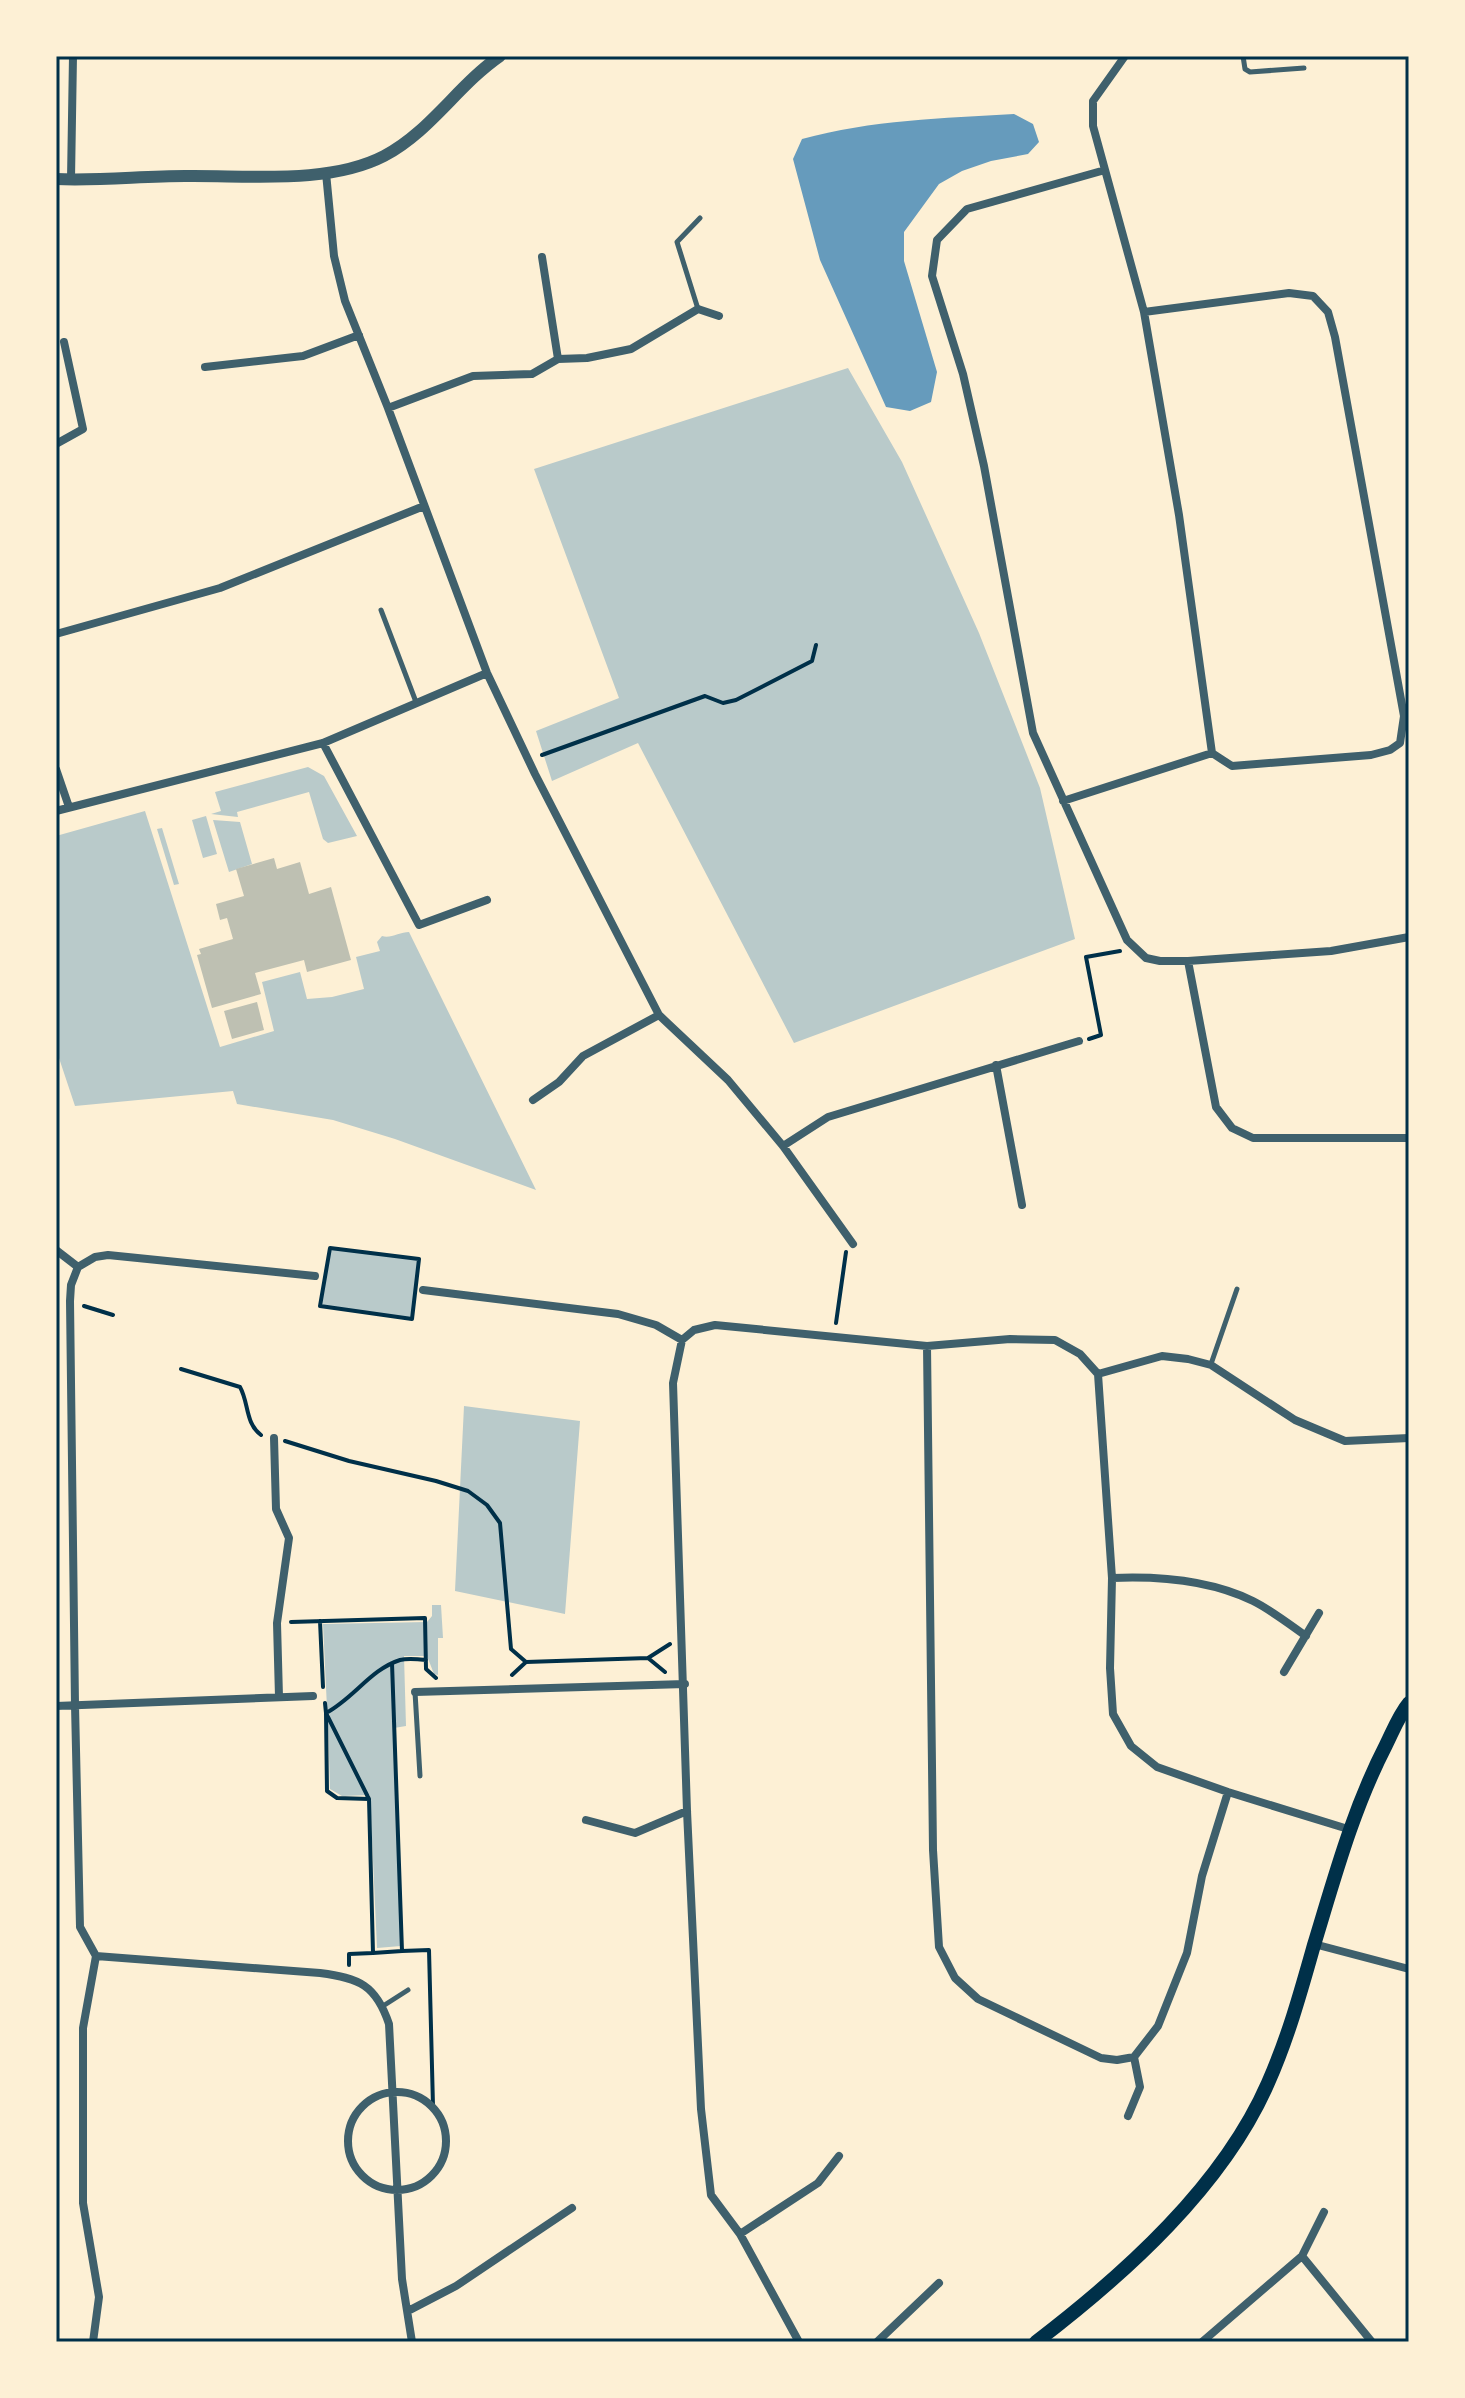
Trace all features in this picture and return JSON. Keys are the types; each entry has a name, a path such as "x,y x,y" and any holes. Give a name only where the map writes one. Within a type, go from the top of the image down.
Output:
{"main road":[{"path":"1036,2342 1141,2251 1187,2205 1227,2156 1268,2085 1287,2034 1348,1829 1377,1762 1409,1703"}],"street":[{"path":"71,179 73,56"},
{"path":"1125,56 1093,101 1093,126 1144,312 1179,515 1212,753 1232,766 1371,755 1390,750 1400,743 1404,716 1328,312 1313,296 1289,293 1144,312"},
{"path":"56,179 260,177 326,173 358,166 406,142 494,58"},
{"path":"1105,170 967,209 937,240 932,276 963,374 981,450 1033,733 1127,940 1146,958 1188,961 1331,951 1409,937"},
{"path":"326,173 334,256 345,301 487,673 528,760 659,1015 728,1080 783,1146 850,1241"},
{"path":"542,257 558,359"},
{"path":"388,408 473,376 532,374 558,359 587,358 631,349 698,309 719,316"},
{"path":"205,367 303,356 359,335"},
{"path":"56,444 83,429 64,342"},
{"path":"56,634 220,588 424,506"},
{"path":"56,811 323,743 487,673"},
{"path":"323,743 419,925 487,900"},
{"path":"1063,801 1212,753"},
{"path":"56,769 69,807"},
{"path":"1188,961 1216,1107 1232,1128 1253,1138 1409,1138"},
{"path":"533,1100 559,1082 583,1056 659,1015"},
{"path":"783,1146 828,1117 1079,1041"},
{"path":"996,1065 1022,1205"},
{"path":"56,1250 78,1267"},
{"path":"93,2342 99,2297 83,2203 83,2028 96,1956 80,1927 71,1285 78,1267 95,1257 108,1255 315,1276"},
{"path":"423,1290 618,1314 656,1325 682,1340"},
{"path":"799,2342 740,2234 711,2195 701,2109 687,1811 673,1383 682,1340 694,1330 715,1325 927,1346 1010,1339 1055,1340 1080,1354 1098,1374 1112,1578 1110,1668 1113,1714 1119,1725 1131,1746 1157,1767 1348,1829"},
{"path":"927,1346 933,1850 939,1947 955,1978 978,1999 1101,2058 1117,2060 1134,2057 1158,2026 1187,1953 1202,1876 1228,1792"},
{"path":"1098,1374 1162,1356 1211,1365 1295,1420 1345,1441 1409,1438"},
{"path":"274,1438 276,1509 289,1538 277,1623 279,1697"},
{"path":"1112,1578 1155,1576 1195,1582 1253,1601 1306,1636"},
{"path":"1284,1672 1319,1613"},
{"path":"415,1692 685,1684"},
{"path":"56,1706 313,1696"},
{"path":"586,1820 635,1833 687,1811"},
{"path":"1314,1944 1409,1969"},
{"path":"96,1956 349,1977 368,1987 383,2006 389,2024 402,2279 412,2342"},
{"path":"1128,2116 1140,2087 1134,2057"},
{"path":"393,2091 409,2092 433,2106 446,2134 441,2165 418,2186 398,2190 386,2189 365,2179 357,2170 348,2148 350,2125 355,2114 372,2098 393,2091"},
{"path":"740,2234 818,2183 839,2156"},
{"path":"408,2311 456,2286 572,2208"},
{"path":"1202,2342 1302,2256 1324,2212"},
{"path":"1302,2256 1372,2342"},
{"path":"877,2342 939,2283"}],"lane":[{"path":"1243,56 1245,69 1250,72 1304,68"},
{"path":"698,309 677,242 700,218"},
{"path":"381,610 416,702"},
{"path":"1211,1365 1237,1289"},
{"path":"415,1692 420,1776"},
{"path":"383,2006 408,1990"}],"path":[{"path":"528,760 705,696 723,703 736,700 812,661 816,645"},
{"path":"1079,1041 1101,1035 1086,957 1134,949"},
{"path":"833,1337 850,1241"},
{"path":"330,1248 419,1259 412,1319 320,1306 330,1248"},
{"path":"70,1301 113,1315"},
{"path":"181,1369 240,1387 246,1397 251,1425 258,1434 349,1461 436,1481 468,1491 487,1505 500,1523 511,1649 526,1662"},
{"path":"277,1623 425,1618 426,1669 435,1678 450,1678"},
{"path":"320,1621 327,1791 337,1798 369,1799"},
{"path":"495,1690 526,1662 648,1658 668,1674 668,1684"},
{"path":"326,1713 340,1706 392,1663 403,1659 426,1660"},
{"path":"392,1663 402,1951"},
{"path":"326,1713 369,1799 373,1953"},
{"path":"349,1977 349,1954 429,1950 433,2106"}],"shaded area":[{"path":"848,368 902,462 979,633 1040,788 1075,939 794,1043 638,743 552,781 536,731 619,698 534,469"},
{"path":"308,767 324,776 357,836 328,843 323,839 309,792 237,812 238,817 211,814 221,811 215,792"},
{"path":"145,811 220,1047 274,1031 262,982 300,972 307,999 364,989 356,957 380,951 377,942 382,936 409,932 536,1190 333,1120 237,1104 233,1091 75,1106 56,1049 56,836"},
{"path":"206,816 217,854 203,858 192,820"},
{"path":"213,820 240,822 252,864 229,872"},
{"path":"162,828 179,884 174,885 157,829"},
{"path":"330,1248 419,1259 412,1319 320,1306"},
{"path":"464,1406 580,1421 565,1614 455,1591"},
{"path":"432,1605 441,1605 443,1638 438,1638 438,1675 434,1674 427,1656 404,1656 406,1726 394,1728 401,1946 377,1948 370,1795 342,1796 330,1789 330,1716 323,1624 427,1622 432,1616"}],"water":[{"path":"1014,114 1033,124 1039,142 1028,154 991,161 962,171 939,184 904,232 904,261 937,372 931,402 910,411 886,407 820,260 793,159 802,139 828,133 908,121"}],"building":[{"path":"274,858 277,869 300,862 309,894 331,887 351,960 307,972 304,960 255,973 261,994 212,1008 197,955 201,954 199,949 233,939 227,918 220,920 216,904 244,896 236,869"},
{"path":"257,1002 264,1030 232,1039 224,1011"}]}
